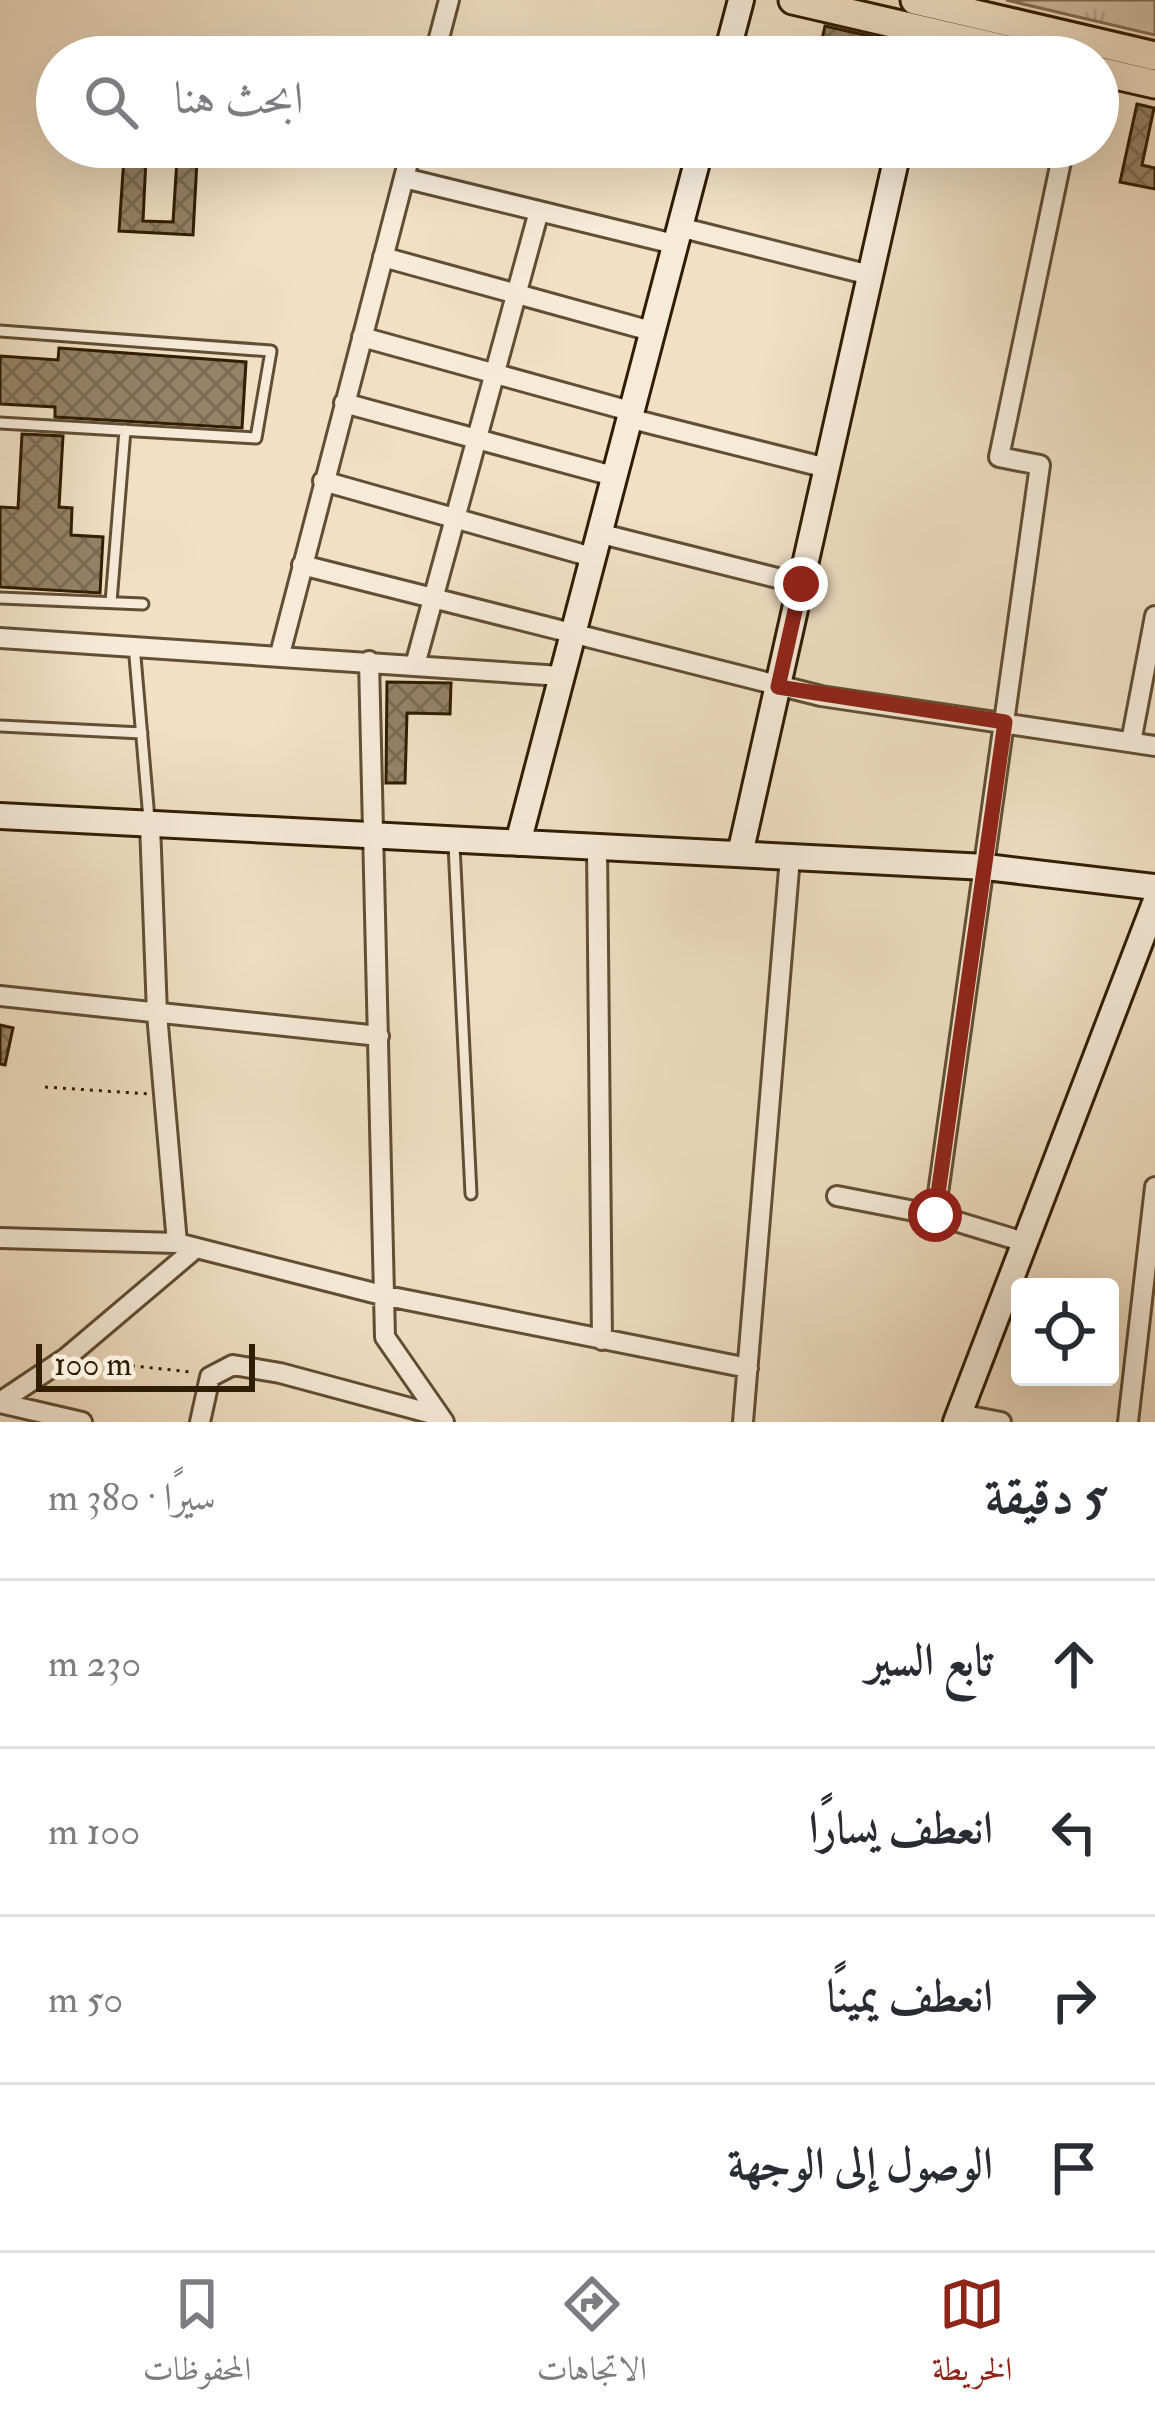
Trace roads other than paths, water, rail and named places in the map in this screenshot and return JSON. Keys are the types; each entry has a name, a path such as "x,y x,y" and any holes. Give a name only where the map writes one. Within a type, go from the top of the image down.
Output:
{"main road":[{"path":"793,0 899,36"},
{"path":"915,0 1069,36"},
{"path":"1119,48 1155,56"},
{"path":"1119,75 1155,84"}],"street":[{"path":"439,36 448,0"},
{"path":"731,36 741,0"},
{"path":"280,654 407,168"},
{"path":"518,843 695,168"},
{"path":"740,854 894,168"},
{"path":"935,1215 1040,465 999,457 1060,168"},
{"path":"404,178 539,211 870,275"},
{"path":"415,665 539,211"},
{"path":"383,257 651,331"},
{"path":"362,337 827,468"},
{"path":"344,403 613,476"},
{"path":"323,482 455,517 801,584"},
{"path":"302,566 778,687 1155,746"},
{"path":"1131,742 1155,616"},
{"path":"0,638 561,676"},
{"path":"369,661 386,1337 442,1419"},
{"path":"0,816 986,867 1154,904 958,1418 1001,1422"},
{"path":"149,824 164,1095 186,1245"},
{"path":"597,847 602,1340"},
{"path":"743,1422 790,857"},
{"path":"0,996 380,1036"},
{"path":"1129,1422 1155,1186"},
{"path":"838,1196 935,1215 1024,1242"},
{"path":"0,1238 186,1245 382,1294 748,1368"},
{"path":"0,1402 66,1358 186,1245"},
{"path":"200,1422 211,1377 232,1365 280,1372 442,1419"},
{"path":"0,1402 82,1422"}],"lane":[{"path":"0,331 271,351 256,438 0,423"},
{"path":"111,602 124,430"},
{"path":"0,598 143,604"},
{"path":"134,645 149,824"},
{"path":"0,726 142,733"},
{"path":"454,839 471,1194"}]}
